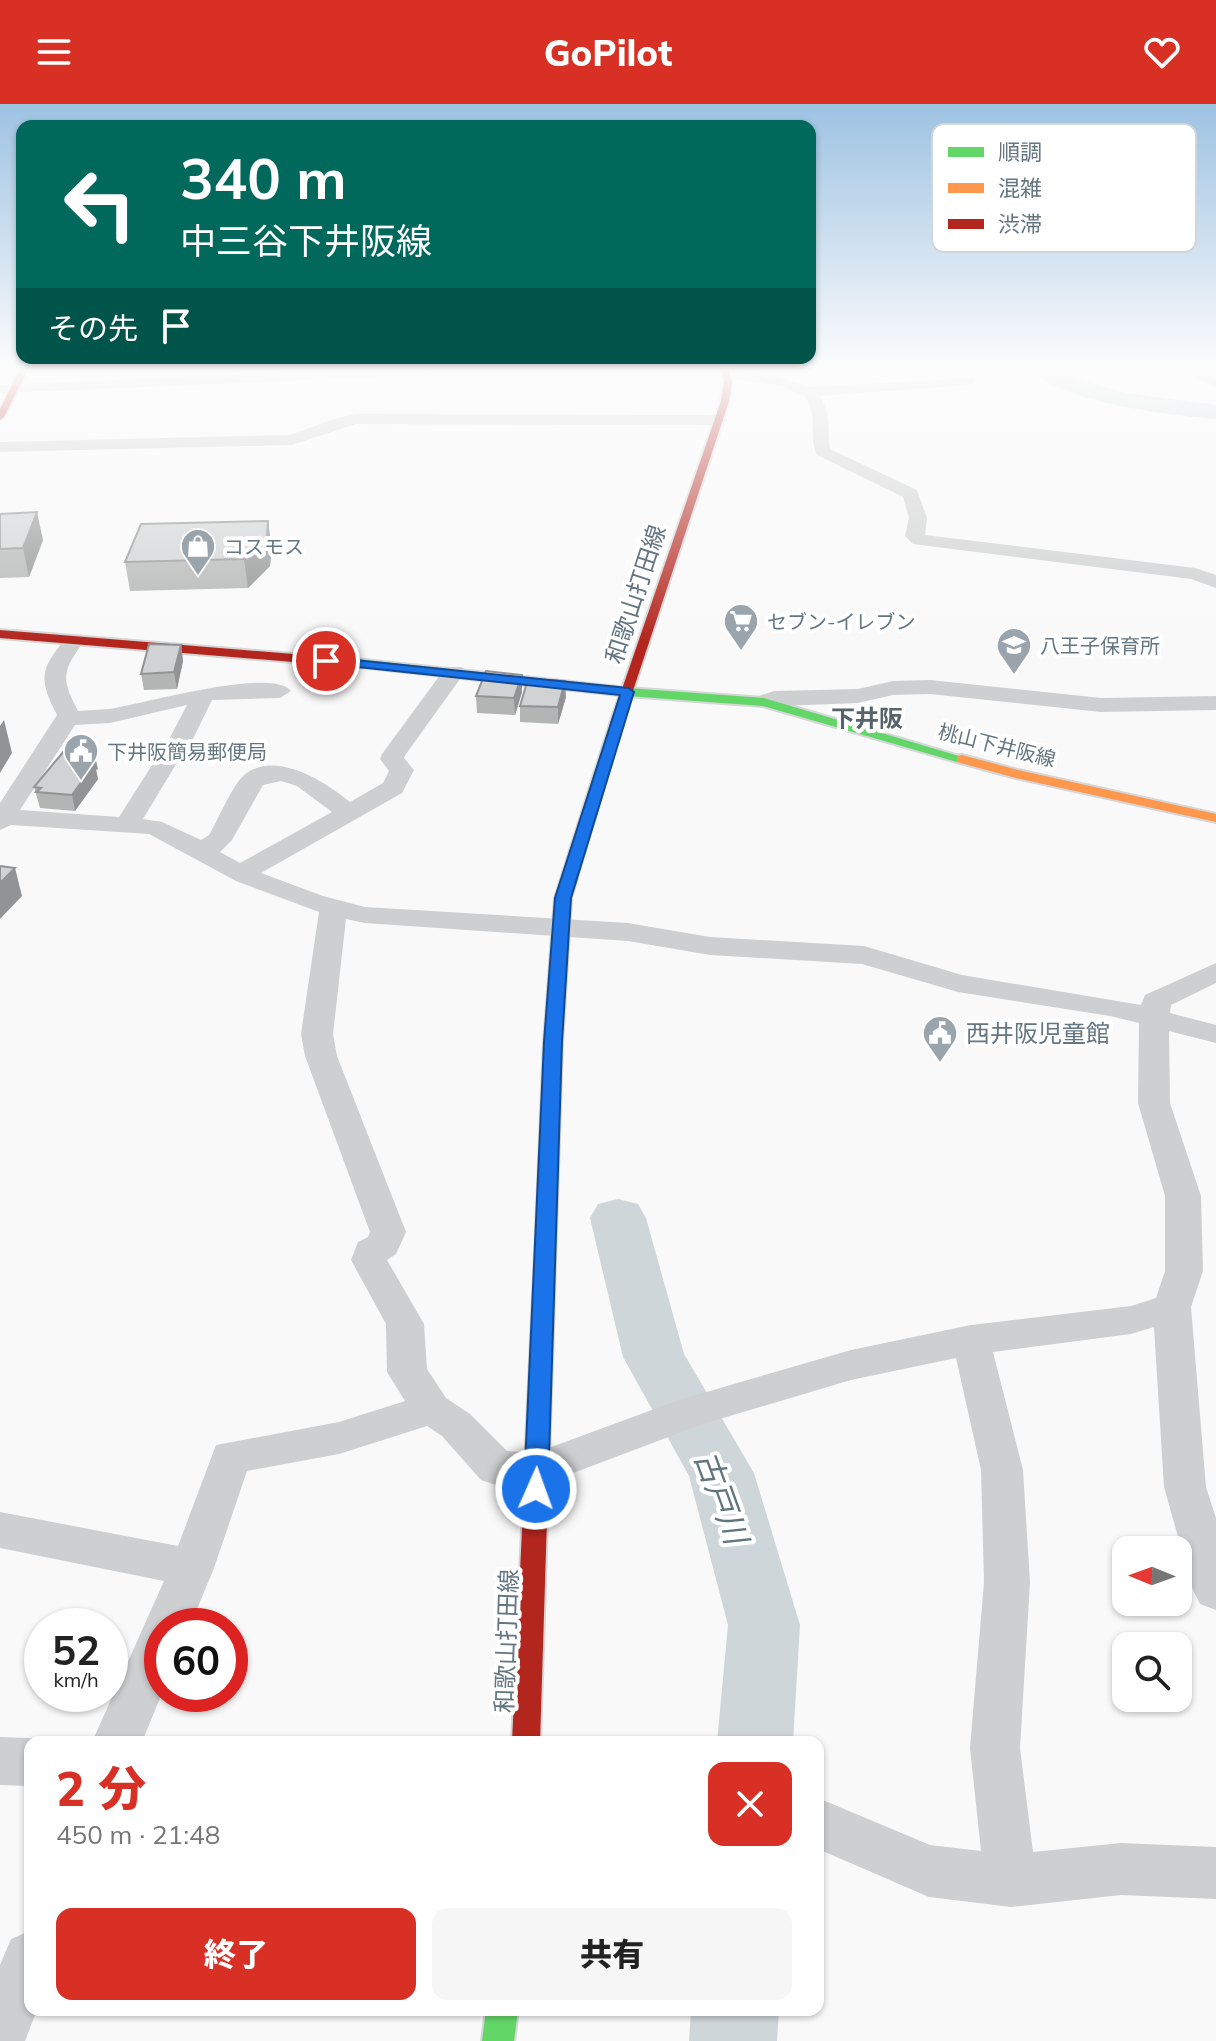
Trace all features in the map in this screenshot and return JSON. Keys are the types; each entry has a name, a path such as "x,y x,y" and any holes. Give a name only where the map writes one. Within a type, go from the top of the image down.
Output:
{"main road":[{"name":"和歌山打田線","path":"526,1736 553,1042 563,898 706,459"},
{"name":"桃山下井阪線","path":"0,634 764,702 1001,770 1216,818"},
{"path":"498,2041 501,2016"}],"street":[{"path":"838,459 911,494 918,518 914,536 920,540 1195,574 1216,582"},
{"path":"2,820 69,716 52,680 59,658 74,641"},
{"path":"241,873 393,788 402,770 392,759 394,754 454,672"},
{"path":"764,702 774,698 858,696 893,688 930,687 1101,705 1216,703"},
{"path":"67,718 126,713 204,694 280,691"},
{"path":"127,824 173,752 204,694"},
{"path":"203,851 219,840 253,780 262,776 303,777 350,814"},
{"path":"2,820 153,827 177,835 241,873 333,909 365,915 628,932 710,946 864,955 958,983 1081,1002 1216,1034"},
{"path":"333,909 317,1034 321,1056 388,1232 383,1245 371,1251 369,1260 405,1324 407,1372 432,1409 456,1425 496,1468 536,1470 693,1411 851,1365 971,1340 1131,1320 1172,1307"},
{"path":"1216,972 1156,1001 1152,1052 1154,1103 1183,1196 1184,1271 1172,1307 1185,1487 1216,1590"},
{"path":"971,1340 1002,1470 1007,1582 995,1748 1011,1881"},
{"path":"175,1608 231,1457 339,1438 432,1409"},
{"path":"0,1530 192,1568"},
{"path":"120,1736 144,1679"},
{"path":"0,1761 24,1762"},
{"path":"824,1826 929,1871 1011,1881 1121,1869 1216,1873"},
{"path":"0,2034 24,1973"}],"building":[{"path":"37,512 23,548 0,549 0,514"},
{"path":"268,521 267,537 244,559 125,562 141,524"},
{"path":"149,644 181,645 174,672 141,674"},
{"path":"486,671 522,675 514,698 476,696"},
{"path":"528,679 565,681 558,707 520,706"},
{"path":"64,751 94,753 87,762 95,763 72,795 36,792 41,788 34,787"},
{"path":"0,866 15,868 0,883"}],"waterway":[{"name":"古戸川","path":"618,1218 654,1357 721,1473 764,1625 755,1736"},
{"name":"古戸川","path":"733,2041 735,2016"}],"traffic: fast":[{"path":"355,663 628,692 764,702 962,759"},
{"path":"546,1232 553,1042 563,898 616,724"},
{"path":"498,2041 501,2016"}],"traffic: slow":[{"path":"962,759 1216,818"}],"traffic: jam":[{"path":"616,724 705,459"},
{"path":"0,634 355,663"},
{"path":"526,1736 546,1232"}],"place":[{"name":"コスモス","path":"198,577"},
{"name":"セブン-イレブン","path":"741,652"},
{"name":"八王子保育所","path":"1014,676"},
{"name":"下井阪簡易郵便局","path":"81,782"},
{"name":"西井阪児童館","path":"940,1064"}],"district":[{"name":"下井阪","path":"867,718"}],"route":[{"path":"326,661 420,668 628,692 563,898 553,1042 536,1489"}]}
